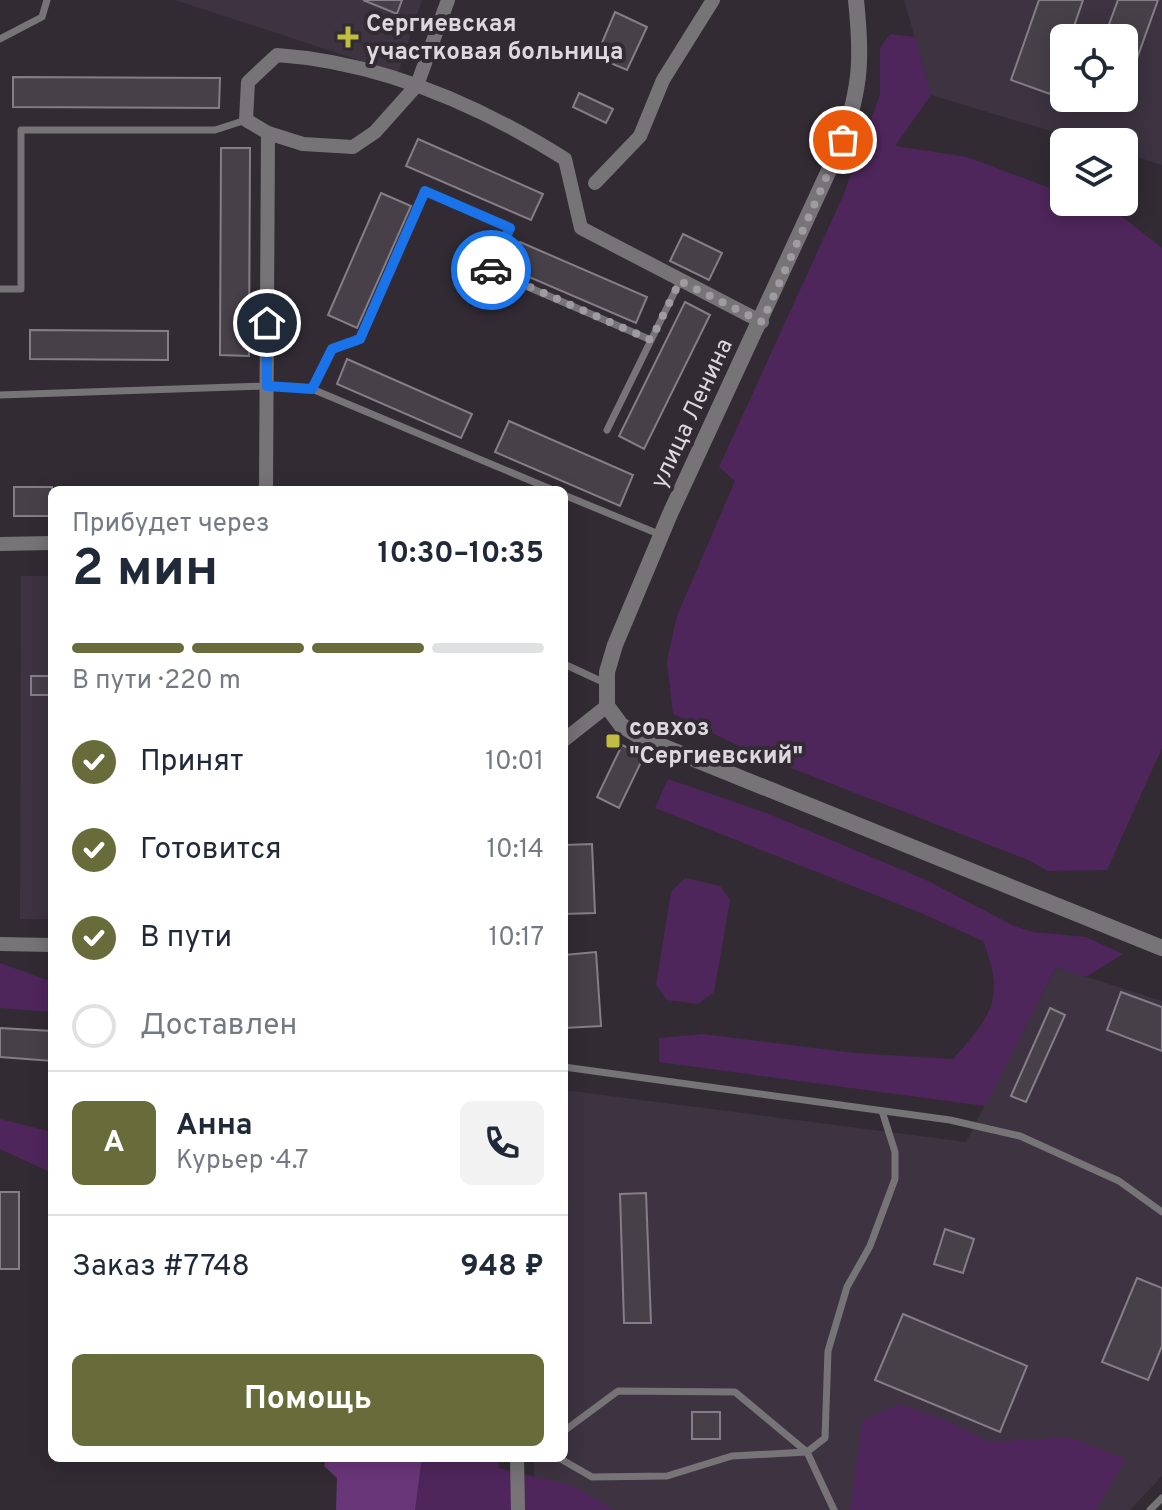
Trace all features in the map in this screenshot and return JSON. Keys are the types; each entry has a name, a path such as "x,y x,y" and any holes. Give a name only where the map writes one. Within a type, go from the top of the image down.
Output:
{"street":[{"path":"448,0 417,85 375,132 353,147 303,144 268,133 246,120 248,82 277,55 318,58 417,85 519,130 565,159 581,228 762,322"},
{"path":"595,183 640,136 663,80 713,0"},
{"name":"улица Ленина","path":"607,706 607,684 615,645 661,535 762,322 843,140 858,94 862,61 856,0"},
{"path":"266,486 268,133"},
{"path":"0,544 48,543"},
{"path":"568,737 607,706 621,725 642,738 1162,948"},
{"path":"0,944 48,945"},
{"path":"517,1462 518,1510"}],"lane":[{"path":"0,39 42,17 47,0"},
{"path":"0,289 21,289 21,130 215,130 246,120"},
{"path":"312,389 332,349 360,339 425,191 510,228 491,271 651,340"},
{"path":"607,430 680,281"},
{"path":"0,395 267,386 312,389 543,486"},
{"path":"568,497 661,535"},
{"path":"568,666 607,684"},
{"path":"568,1068 950,1120 1020,1136 1119,1181 1162,1212"},
{"path":"566,1462 592,1477 667,1476 732,1456 807,1452 825,1438 828,1351 847,1287 870,1246 895,1179 895,1152 882,1111"},
{"path":"568,1428 618,1391 735,1392 807,1452 834,1510"},
{"path":"1150,1510 1162,1498"}],"shaded area":[{"name":"Сергиевская участковая больница","path":"175,0 422,0 398,73"},
{"path":"904,0 1162,0 1162,165 1138,157 1138,128 1050,128 1050,131 931,95"},
{"path":"890,34 915,37 931,95 895,146 967,157 1050,188 1050,216 1121,216 1162,248 1162,748 1107,870 1048,871 1028,860 760,756 673,714 667,661 677,616 735,481 719,467 843,196 880,95 880,48"},
{"path":"21,576 48,576 48,919 20,919"},
{"path":"668,779 769,814 926,880 1014,926 1033,932 1086,937 1123,954 1086,977 1056,967 985,1106 659,1062 659,1038 703,1034 854,1053 953,1059 985,1018 994,992 990,961 983,941 921,913 655,808"},
{"path":"685,878 720,886 730,900 714,992 698,1004 667,1000 656,985 671,892"},
{"path":"0,963 48,979 48,1012 0,1008"},
{"path":"1056,967 1162,1001 1162,1476 1130,1510 534,1510 534,1462 568,1462 568,1091 966,1142"},
{"path":"0,1119 48,1131 48,1171 0,1149"},
{"path":"899,1404 945,1420 989,1442 1069,1437 1126,1459 1096,1510 850,1510 862,1421"},
{"path":"325,1462 421,1462 415,1510 336,1510 337,1478 324,1466"},
{"path":"421,1462 498,1462 499,1468 573,1486 614,1510 415,1510"}],"building":[{"path":"363,0 402,0 397,14"},
{"path":"1039,0 1083,0 1075,24 1050,24 1050,94 1011,80"},
{"path":"1118,0 1158,0 1138,56 1138,24 1109,24"},
{"path":"615,12 647,27 627,70 596,57"},
{"path":"13,77 220,78 219,108 13,107"},
{"path":"579,93 613,109 606,123 573,107"},
{"path":"418,139 543,194 531,220 406,166"},
{"path":"221,148 250,148 249,356 220,355"},
{"path":"381,193 411,206 357,328 328,315"},
{"path":"683,234 722,253 709,280 670,261"},
{"path":"520,242 647,297 636,323 508,268"},
{"path":"685,302 710,315 644,449 619,436"},
{"path":"30,330 168,331 168,360 30,359"},
{"path":"347,359 472,414 461,438 337,384"},
{"path":"509,421 633,475 620,506 495,452"},
{"path":"14,487 48,487 48,516 14,516"},
{"path":"31,676 48,676 48,695 31,695"},
{"path":"622,745 644,756 619,808 597,797"},
{"path":"592,844 595,913 568,914 568,845"},
{"path":"596,952 601,1026 568,1028 568,955"},
{"path":"1121,992 1162,1007 1162,1051 1107,1030"},
{"path":"1050,1008 1065,1015 1026,1102 1011,1096"},
{"path":"0,1028 48,1031 48,1061 0,1057"},
{"path":"0,1192 19,1192 19,1269 0,1269"},
{"path":"646,1193 651,1323 624,1323 620,1194"},
{"path":"945,1229 974,1239 963,1273 934,1264"},
{"path":"1137,1278 1162,1288 1162,1346 1148,1380 1102,1362"},
{"path":"903,1314 1027,1366 1000,1432 875,1380"},
{"path":"692,1412 720,1412 720,1439 692,1439"}],"way so far":[{"path":"491,270 651,340 680,281 762,322 843,140"}],"place":[{"name":"Сергиевская участковая больница","path":"348,37"},
{"name":"совхоз \"Сергиевский\"","path":"613,741"}],"route":[{"path":"267,323 267,386 312,389 332,349 360,339 425,191 510,228 491,270"}]}
